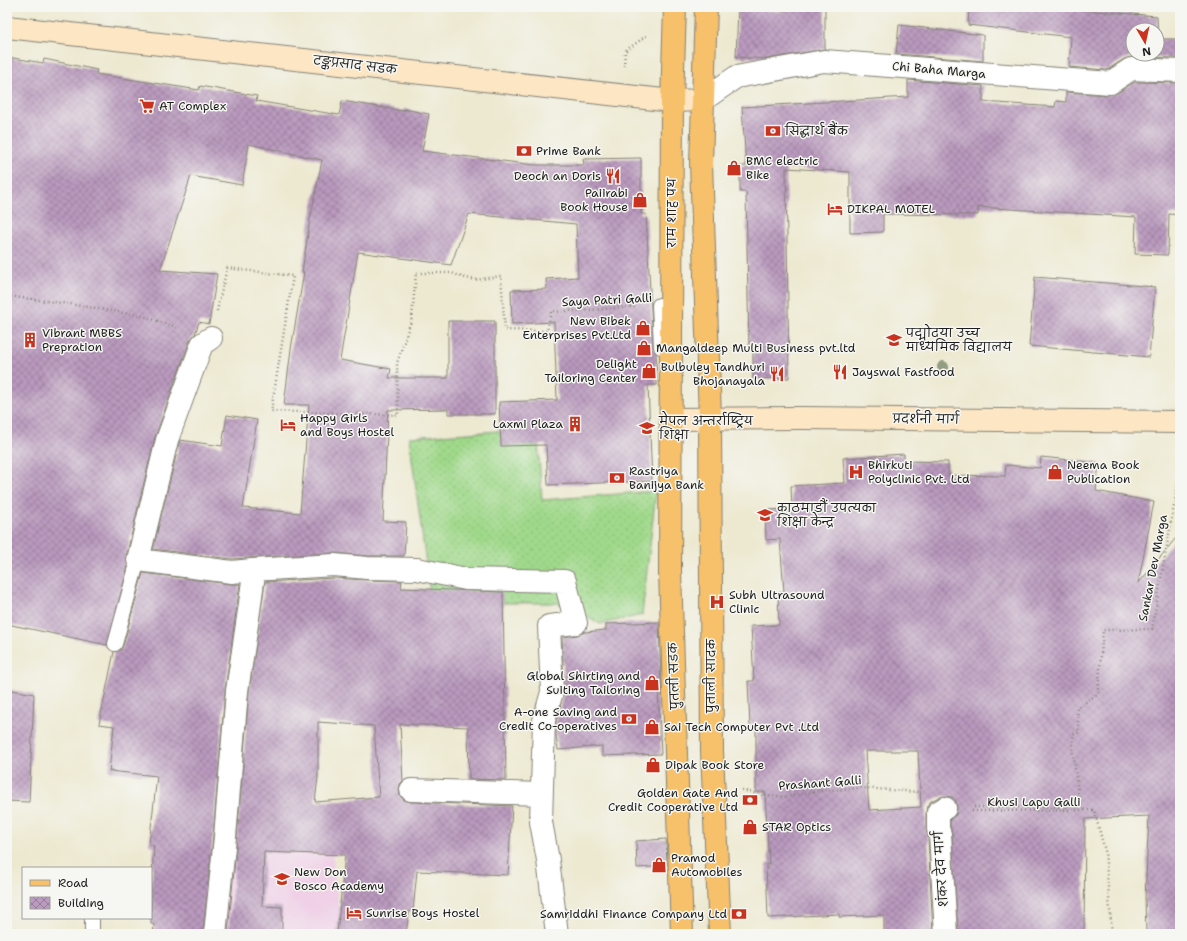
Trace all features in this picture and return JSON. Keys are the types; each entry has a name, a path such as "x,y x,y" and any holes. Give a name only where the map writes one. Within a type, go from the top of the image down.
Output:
{"main road":[{"name":"राम शाह पथ","path":"671,419 672,101 675,7"},
{"path":"706,7 700,163 710,418"},
{"name":"पुताली सादक","path":"710,418 712,744 720,934"},
{"name":"पुतली सडक","path":"671,419 670,572 682,934"}],"street":[{"name":"टङ्कप्रसाद सडक","path":"7,27 622,96 672,101 703,100"},
{"name":"Chi Baha Marga","path":"703,100 736,77 824,61 1110,83 1131,69 1180,71"},
{"path":"211,338 202,344 167,440 138,560 232,572 334,565 367,568 417,569 466,579 565,581 576,623 549,626 552,692 544,720 541,794 541,828 548,860 557,934"},
{"name":"प्रदर्शनी मार्ग","path":"671,419 710,418 1180,422"},
{"path":"215,934 225,837 237,691 253,581 252,570"},
{"path":"410,790 541,794"},
{"name":"शंकर देव मार्ग","path":"946,934 938,812 955,809"}],"lane":[{"path":"659,305 663,418 671,419"},
{"path":"114,644 138,560"},
{"path":"92,919 92,934"}],"path":[{"path":"622,96 625,51 645,36 674,40"},
{"name":"Saya Patri Galli","path":"271,411 398,415 397,363 412,318 416,273 452,273 475,280 501,276 505,330 547,331 551,312 659,305"},
{"name":"Sankar Dev Marga","path":"955,809 1080,807 1073,753 1073,734 1080,732 1077,708 1098,694 1103,630 1152,629 1180,472"},
{"name":"Prashant Galli","path":"713,782 761,795 784,797 818,791 862,788 922,792"},
{"name":"Khusi Lapu Galli","path":"955,809 1094,810 1105,851 1112,934"}],"shaded area":[{"name":"New Don Bosco Academy","path":"235,822 329,825 342,934 222,934"}],"green space":[{"path":"499,431 505,446 538,441 542,500 656,491 642,615 600,624 574,608 556,603 481,603 430,593 409,437"}],"building":[{"path":"787,7 825,7 825,49 767,59 736,57 738,9 787,11"},
{"path":"969,7 1046,7 1157,16 1157,22 1125,22 1125,59 1107,70 1069,67 1071,37 968,25"},
{"path":"899,25 983,35 983,61 896,54"},
{"path":"1165,39 1180,39 1180,58 1165,58"},
{"path":"7,57 43,63 44,59 97,70 96,74 199,90 200,86 257,96 256,101 339,115 342,101 403,111 404,109 429,114 422,151 535,165 584,165 583,159 641,158 641,214 646,214 653,347 656,354 657,385 648,385 652,481 548,485 546,445 501,446 499,402 557,400 554,322 512,324 511,290 547,289 546,279 578,277 576,224 469,214 451,265 358,252 340,360 391,369 389,378 448,378 448,321 495,321 495,414 448,414 448,409 388,410 383,521 406,522 404,556 368,556 333,553 232,559 153,549 180,440 222,446 227,415 257,420 243,508 300,513 309,405 284,405 291,349 304,272 302,272 310,220 322,160 249,144 242,185 191,176 160,270 217,274 209,324 199,322 195,334 190,340 155,437 126,557 128,566 107,645 7,624"},
{"path":"908,80 983,86 983,102 1055,107 1056,101 1066,102 1066,92 1109,95 1117,93 1135,82 1180,83 1180,215 1169,214 1168,255 1135,254 1136,217 978,207 978,215 883,214 883,232 850,233 850,172 786,168 789,378 753,379 753,349 749,349 746,192 740,192 740,166 746,166 742,107 908,97"},
{"path":"1035,277 1155,287 1149,357 1029,346"},
{"path":"904,454 904,461 948,462 948,475 1005,476 1006,465 1040,468 1041,457 1099,463 1096,491 1154,502 1138,584 1180,533 1180,934 1146,934 1145,898 1149,816 1085,819 1084,934 958,934 952,833 950,827 950,819 956,815 957,808 956,801 952,797 945,796 931,801 927,806 926,812 933,934 925,934 925,931 884,932 884,915 839,917 839,914 768,918 766,864 769,864 765,792 756,792 756,727 750,727 748,681 754,681 751,626 779,625 778,593 784,592 780,539 766,540 765,510 792,509 791,486 845,483 843,458","holes":["865,751 918,751 921,807 869,810"]},
{"path":"143,573 240,584 225,690 203,934 153,934 154,924 151,924 151,919 154,846 149,845 157,776 109,771 114,726 99,724 114,652 121,650"},
{"path":"334,578 402,581 401,588 503,592 506,780 469,779 468,727 400,724 403,781 400,784 399,790 400,796 404,800 411,802 512,806 508,875 417,871 413,911 409,911 406,934 337,934 345,855 264,852 262,906 282,907 282,934 228,934 249,692 265,582","holes":["318,722 374,726 379,797 315,802 318,777"]},
{"path":"659,622 661,687 658,687 661,754 602,756 602,746 558,750 556,722 564,691 562,637 577,635 585,632 606,630 606,624"},
{"path":"7,689 34,694 29,802 7,801"},
{"path":"666,839 667,866 637,868 636,841"}],"place":[{"name":"AT Complex","path":"147,106"},
{"name":"सिद्धार्थ बैंक","path":"773,131"},
{"name":"Prime Bank","path":"524,151"},
{"name":"BMC electric Bike","path":"734,168"},
{"name":"Deoch an Doris","path":"613,176"},
{"name":"Paiirabi Book House","path":"640,200"},
{"name":"DIKPAL MOTEL","path":"835,209"},
{"name":"New Bibek Enterprises Pvt.Ltd","path":"643,328"},
{"name":"Vibrant MBBS Prepration","path":"30,340"},
{"name":"पद्मोदया उच्च माध्यमिक विद्यालय","path":"894,340"},
{"name":"Mangaldeep Multi Business pvt.ltd","path":"644,348"},
{"name":"Delight Tailoring Center","path":"649,371"},
{"name":"Jayswal Fastfood","path":"840,372"},
{"name":"Bulbuley Tandhuri Bhojanayala","path":"777,374"},
{"name":"Laxmi Plaza","path":"575,424"},
{"name":"Happy Girls and Boys Hostel","path":"288,425"},
{"name":"मेपल अन्तर्राष्ट्रिय शिक्षा","path":"647,428"},
{"name":"Bhirkuti Polyclinic Pvt. Ltd","path":"856,472"},
{"name":"Neema Book Publication","path":"1055,472"},
{"name":"Rastriya Banijya Bank","path":"617,478"},
{"name":"काठमाडौं उपत्यका शिक्षा केन्द्र","path":"765,515"},
{"name":"Subh Ultrasound Clinic","path":"717,602"},
{"name":"Global Shirting and Suiting Tailoring","path":"652,683"},
{"name":"A-one Saving and Credit Co-operatives","path":"629,719"},
{"name":"Sai Tech Computer Pvt .Ltd","path":"652,727"},
{"name":"Dipak Book Store","path":"653,765"},
{"name":"Golden Gate And Credit Cooperative Ltd","path":"750,800"},
{"name":"STAR Optics","path":"750,827"},
{"name":"Pramod Automobiles","path":"659,865"},
{"name":"New Don Bosco Academy","path":"282,879"},
{"name":"Sunrise Boys Hostel","path":"354,913"},
{"name":"Samriddhi Finance Company Ltd","path":"739,914"}]}
